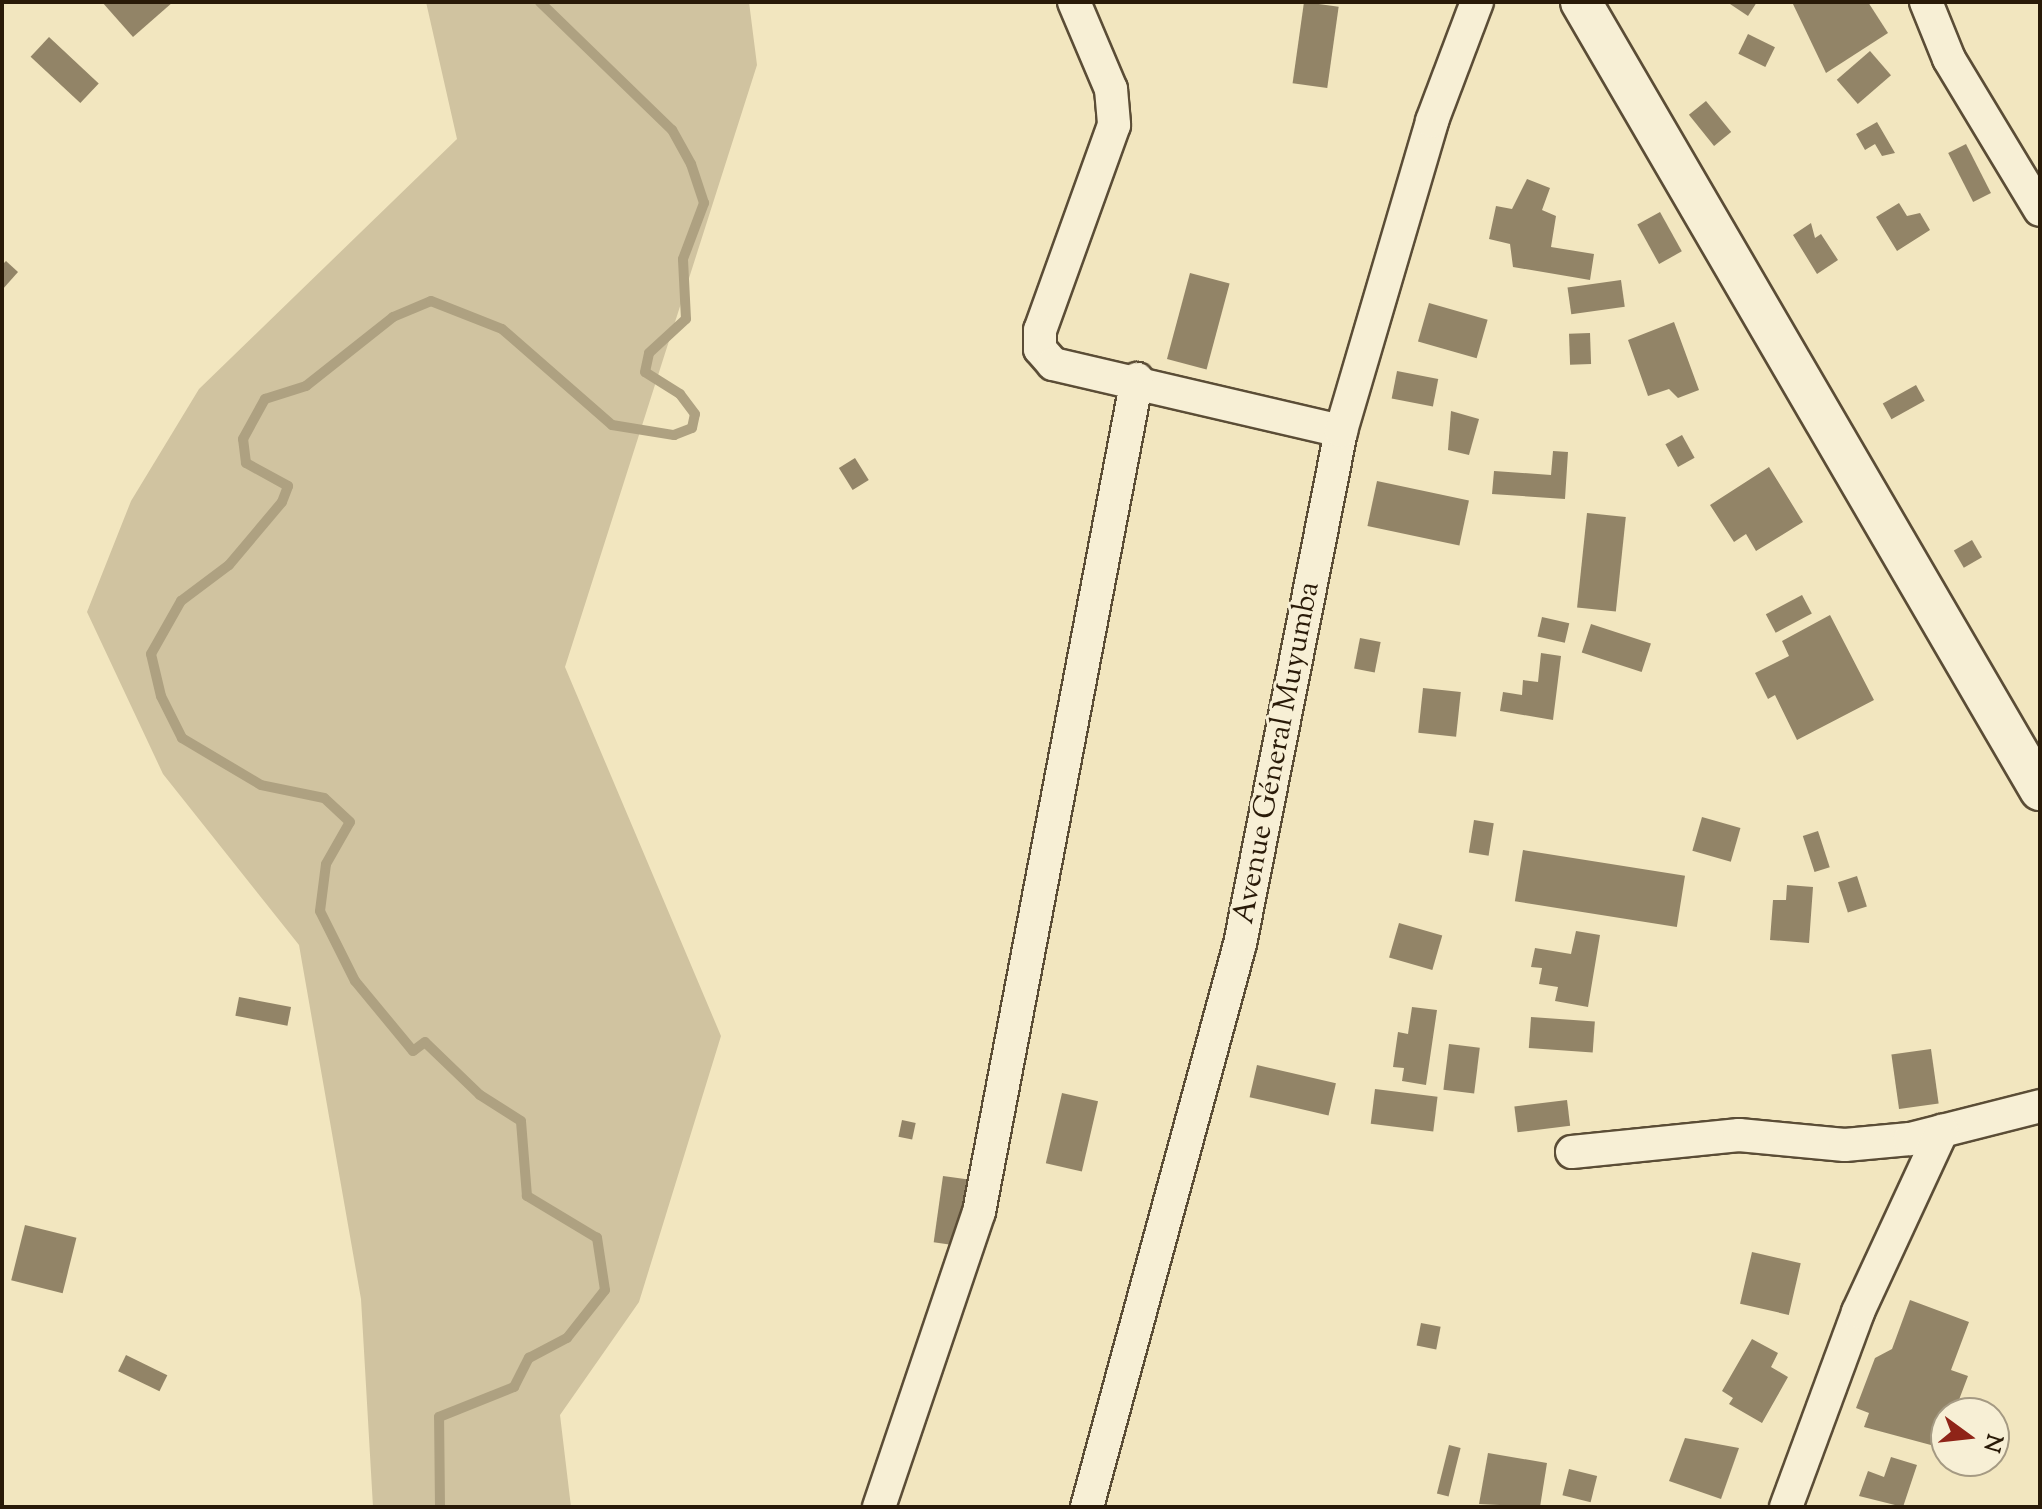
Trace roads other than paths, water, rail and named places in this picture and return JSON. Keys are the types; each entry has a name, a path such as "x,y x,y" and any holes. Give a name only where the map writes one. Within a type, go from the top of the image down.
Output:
{"street":[{"path":"1074,2 1111,89 1114,125 1040,330 1040,349 1053,364 1137,379 1341,431"},
{"name":"Avenue Géneral Muyumba","path":"1087,1507 1240,944 1341,431 1432,121 1477,2"},
{"path":"1581,2 2040,790"},
{"path":"1926,2 1949,59 2040,210"},
{"path":"879,1507 979,1212 1137,379"},
{"path":"1572,1152 1739,1135 1845,1145 1942,1131 2040,1106"},
{"path":"1786,1507 1858,1312 1942,1131"}],"waterway":[{"path":"440,1507 439,1417 514,1387 529,1358 567,1338 605,1290 597,1238 527,1196 521,1121 480,1095 425,1042 413,1051 355,981 320,911 326,864 350,822 324,798 261,785 182,738 161,696 151,654 181,601 229,565 282,502 288,486 246,463 243,439 265,399 306,386 393,317 431,301 502,329 612,425 674,435 692,428 695,414 680,394 645,372 649,353 686,319 683,259 704,203 691,164 672,130 540,2"}]}
